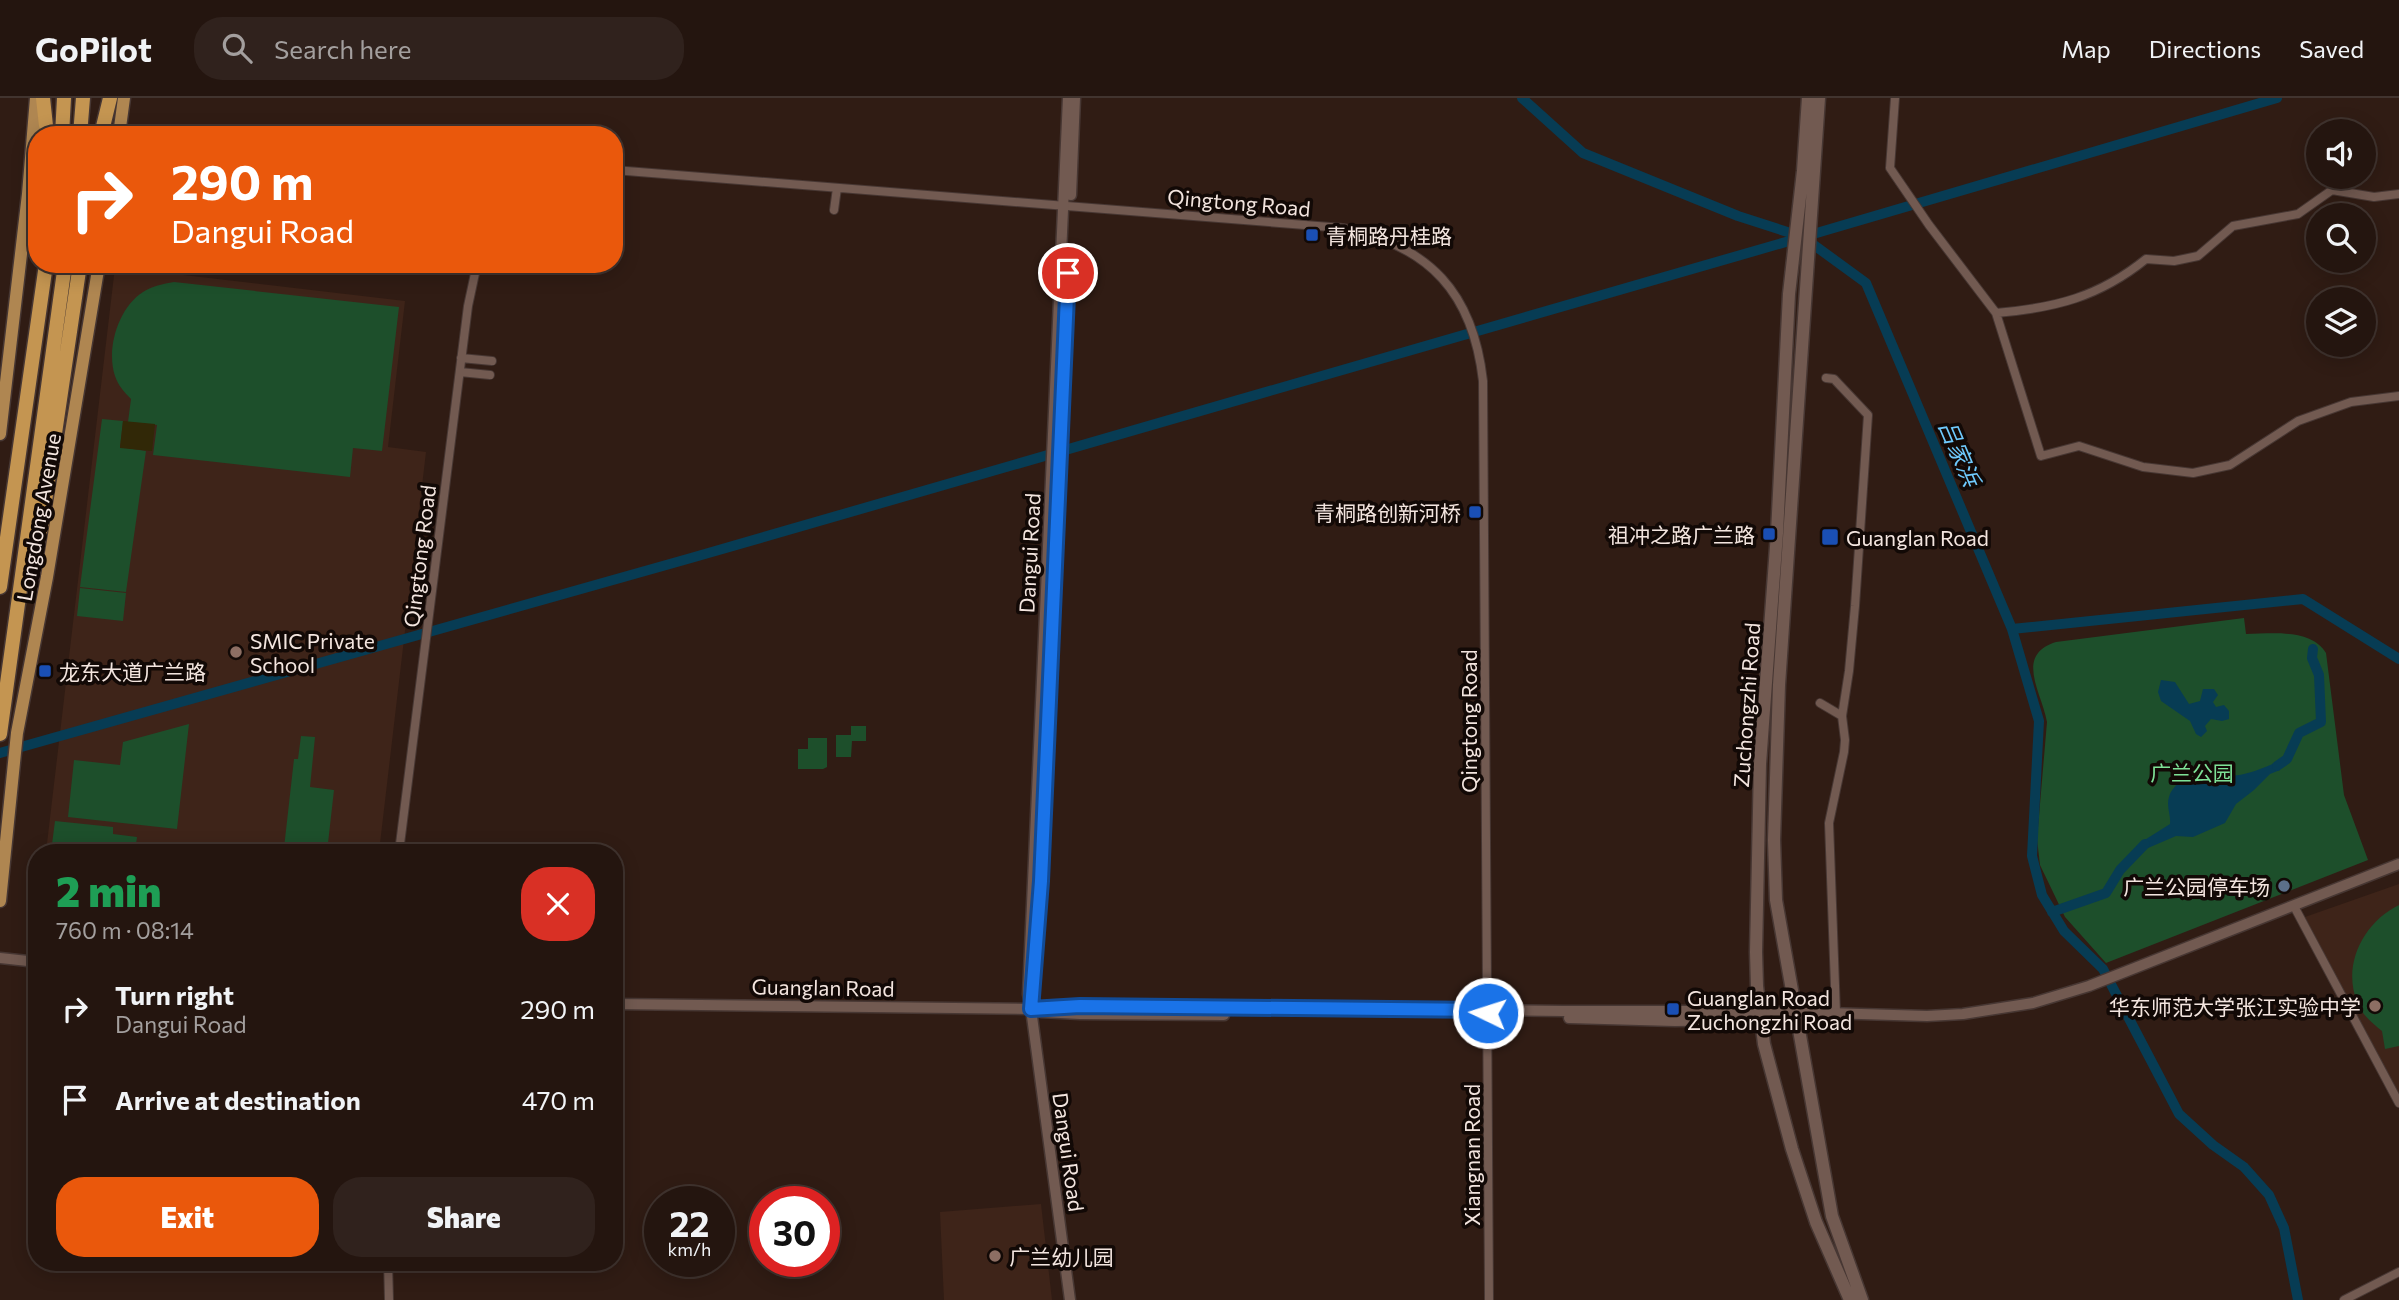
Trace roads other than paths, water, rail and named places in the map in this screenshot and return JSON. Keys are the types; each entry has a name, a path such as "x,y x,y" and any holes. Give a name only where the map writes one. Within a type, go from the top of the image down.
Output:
{"highway":[{"path":"43,98 46,126"},
{"path":"62,126 64,98"},
{"path":"81,126 83,98"},
{"path":"100,126 102,98"},
{"path":"102,126 110,98"},
{"path":"0,587 43,273"},
{"path":"0,734 64,273"},
{"path":"18,602 41,528 79,273"}],"main road":[{"path":"34,126 36,98"},
{"path":"120,126 124,98"},
{"name":"Zuchongzhi Road","path":"1808,98 1805,299 1779,685 1774,840 1776,900 1832,1216 1862,1300"},
{"name":"Zuchongzhi Road","path":"1819,98 1789,294 1777,533 1760,764 1755,901 1757,986 1764,1044 1792,1149 1816,1222 1850,1300"},
{"path":"0,434 28,194"},
{"name":"Longdong Avenue","path":"0,901 17,733 47,578 98,273"}],"street":[{"name":"Dangui Road","path":"1067,206 1068,98"},
{"name":"Dangui Road","path":"1070,1300 1028,994 1067,206 1075,98"},
{"path":"1895,98 1890,168 1929,225 1996,313 2041,456 2079,446 2143,467 2193,473 2230,465 2298,421 2351,402 2399,396"},
{"name":"Qingtong Road","path":"623,171 1292,223 1365,233 1387,239 1425,262 1443,279 1466,314 1480,352 1483,381 1488,1014"},
{"path":"834,210 837,188"},
{"path":"1996,313 2039,309 2088,296 2125,276 2146,259 2174,261 2197,256 2233,226 2298,214 2332,190 2374,197 2399,194"},
{"name":"Qingtong Road","path":"400,844 461,358 475,273"},
{"path":"461,358 492,361"},
{"path":"460,372 490,376"},
{"path":"1826,378 1834,379 1868,415 1855,606 1842,716 1844,752 1829,823 1836,1013"},
{"path":"1820,703 1842,716"},
{"name":"Guanglan Road","path":"2134,972 2399,864"},
{"name":"Guanglan Road","path":"623,1004 1031,1009 1046,1013 1106,1015 1488,1014 1675,1021 1760,1015 1928,1021 1976,1018 2035,1009 2399,870"},
{"path":"2297,910 2399,1103"},
{"path":"0,958 28,961"},
{"name":"Guanglan Road","path":"1797,1016 1836,1013 1963,1014 2033,1003 2090,989"},
{"name":"Xiangnan Road","path":"1488,1014 1489,1300"},
{"path":"387,1271 389,1300"},
{"path":"2344,1300 2399,1272"}],"water":[{"path":"2161,680 2175,682 2189,704 2200,701 2203,689 2214,689 2218,695 2213,702 2216,707 2224,705 2229,711 2229,719 2211,719 2205,726 2207,731 2201,737 2196,734 2190,721 2161,701 2158,692"},
{"path":"2275,763 2280,770 2270,774 2236,804 2225,823 2193,837 2176,836 2148,848 2143,841 2170,824 2169,797 2174,788 2182,782 2202,776 2244,774"}],"waterway":[{"name":"吕家浜","path":"1522,98 1583,153 1738,216 1803,237 1866,283 2012,629 2303,599 2399,659"},
{"path":"0,753 691,558 2277,98"},
{"path":"2012,629 2039,721 2032,856 2042,895 2064,931 2103,969 2179,1114 2213,1145 2244,1167 2269,1195 2284,1228 2298,1300"},
{"path":"2277,766 2287,759 2299,733 2321,722 2319,675 2312,658 2313,649"},
{"path":"2052,912 2106,893 2120,870 2145,844"}],"place":[{"name":"青桐路丹桂路","path":"1312,235"},
{"name":"青桐路创新河桥","path":"1475,512"},
{"name":"祖冲之路广兰路","path":"1769,534"},
{"name":"Guanglan Road","path":"1830,537"},
{"name":"SMIC Private School","path":"236,652"},
{"name":"龙东大道广兰路","path":"45,671"},
{"name":"广兰公园停车场","path":"2284,886"},
{"name":"华东师范大学张江实验中学","path":"2375,1006"},
{"name":"Guanglan Road Zuchongzhi Road","path":"1673,1009"},
{"name":"广兰幼儿园","path":"995,1256"}],"park label":[{"name":"广兰公园","path":"2192,772"}]}
